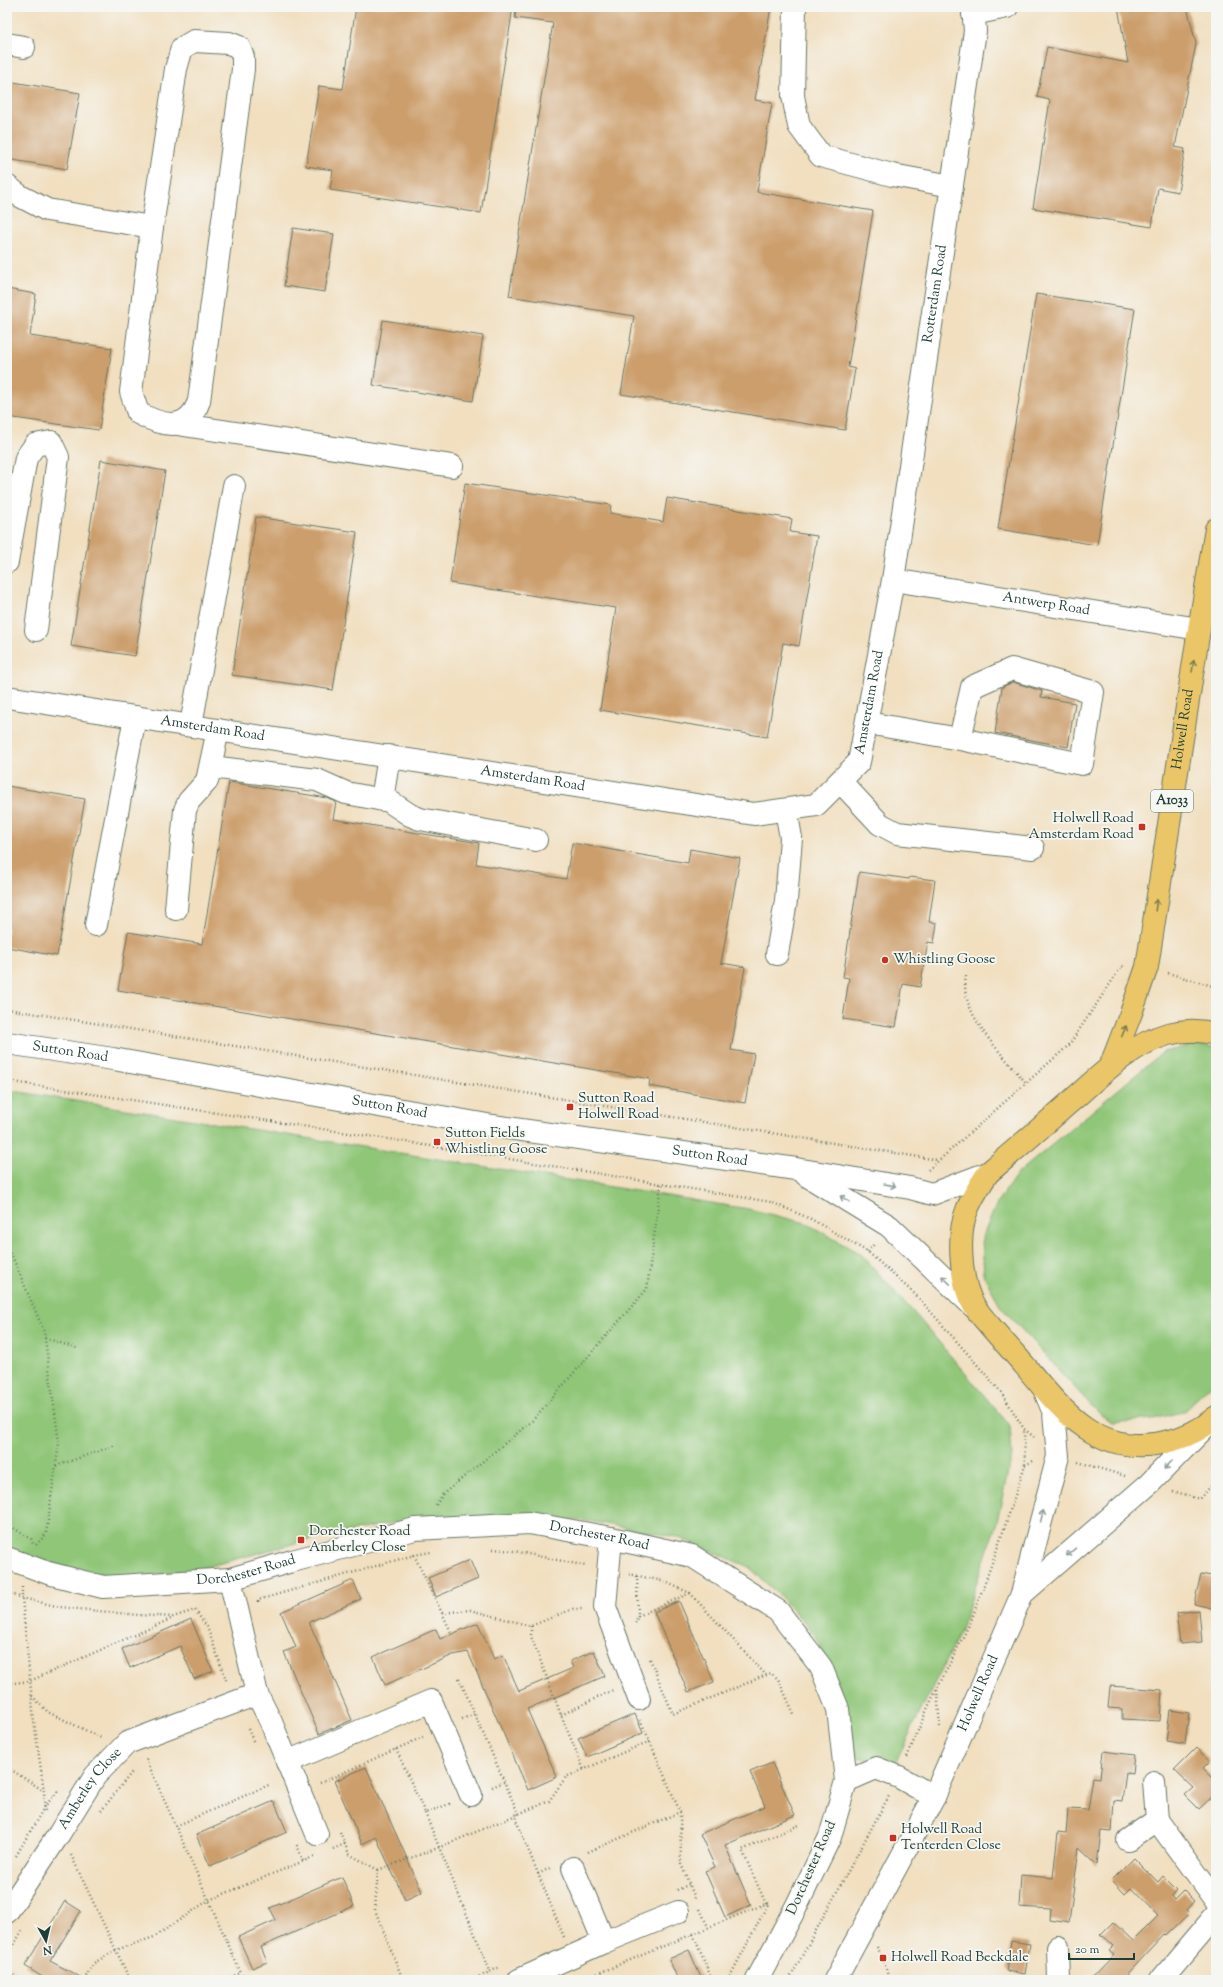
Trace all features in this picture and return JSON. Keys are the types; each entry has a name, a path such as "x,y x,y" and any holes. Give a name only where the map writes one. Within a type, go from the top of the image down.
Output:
{"highway":[{"name":"Holwell Road","path":"1110,1067 1147,967 1199,629 1216,529"},
{"path":"1210,1422 1178,1439 1154,1445 1133,1446 1120,1444 1093,1434 1074,1420 1044,1389 974,1307 965,1280 962,1257 962,1232 966,1211 976,1191 988,1173 1110,1067 1145,1044 1168,1034 1187,1031 1216,1034"}],"street":[{"path":"795,7 793,96 799,126 821,156 892,175 952,186"},
{"path":"973,10 1007,7"},
{"name":"Rotterdam Road","path":"893,580 975,32 973,10"},
{"path":"177,424 188,420 196,411 199,401 244,69 243,57 239,48 229,43 194,41 182,48 176,69 152,227 131,392 138,412 152,421 452,466"},
{"path":"7,186 20,196 47,210 152,227"},
{"path":"7,562 26,458 35,444 51,442 58,457 36,630"},
{"path":"191,725 234,486"},
{"name":"Antwerp Road","path":"893,580 1199,629"},
{"name":"Amsterdam Road","path":"7,697 754,814 786,810 816,805 859,762 893,580"},
{"path":"867,723 960,739 1082,764 1092,692 1012,669 972,687 960,739"},
{"path":"96,925 135,717"},
{"path":"176,909 185,810 189,801 208,780 212,767 218,730"},
{"path":"382,800 389,756"},
{"path":"212,767 317,780 346,793 389,801 410,815 420,818 536,840"},
{"path":"840,781 880,824 892,831 1032,848"},
{"path":"777,954 786,901 790,846 786,810"},
{"name":"Sutton Road","path":"7,1043 120,1061 493,1126 796,1169 910,1188 932,1194 988,1173"},
{"name":"Sutton Road","path":"796,1169 889,1226 974,1307"},
{"name":"Holwell Road","path":"835,1980 934,1797 1022,1594 1058,1456 1054,1413 1044,1389"},
{"path":"1022,1594 1150,1483 1210,1422"},
{"name":"Dorchester Road","path":"23,1557 48,1573 103,1587 230,1579 292,1561 420,1528 529,1523 611,1538 692,1556 778,1611 821,1667 838,1709 846,1782 830,1836 796,1907 757,1980"},
{"path":"611,1538 606,1610 636,1697"},
{"path":"230,1579 257,1694 317,1834"},
{"name":"Amberley Close","path":"7,1912 59,1834 95,1776 127,1743 257,1694"},
{"path":"287,1762 431,1701 444,1727 471,1795"},
{"path":"846,1782 876,1768 899,1777 934,1797"},
{"path":"1154,1782 1157,1820 1216,1901"},
{"path":"1128,1840 1157,1820"},
{"path":"571,1863 604,1942"},
{"path":"525,1979 604,1942 678,1912"},
{"path":"1161,1980 1216,1915"},
{"path":"1058,1947 1059,1980"}],"path":[{"path":"7,1009 938,1160 1069,1045 1122,966 1147,967 1216,987"},
{"path":"966,976 964,986 968,1008 984,1031 1026,1083"},
{"path":"7,1082 388,1139 771,1202 811,1219 868,1252 917,1296 1000,1392 1024,1429 1058,1456 1199,1498 1216,1480"},
{"path":"420,1528 443,1494 532,1421 647,1289 661,1184"},
{"path":"7,1250 12,1256 44,1332 59,1443 46,1534 23,1557"},
{"path":"45,1338 79,1349"},
{"path":"789,1980 899,1777 928,1707 971,1620 1002,1535 1025,1465 1024,1429"},
{"path":"56,1466 116,1445"},
{"path":"7,1524 31,1540 23,1557 22,1598 30,1681 44,1791 45,1820 50,1828 74,1846 70,1852 77,1870 130,1980"},
{"path":"492,1549 514,1551 663,1581 690,1593 766,1675"},
{"path":"259,1608 258,1600 414,1555 435,1552"},
{"path":"414,1555 452,1634"},
{"path":"637,1576 638,1616 635,1624 638,1631"},
{"path":"7,1592 22,1598 60,1607 173,1617"},
{"path":"638,1616 690,1593"},
{"path":"442,1613 470,1610 531,1626 573,1609 606,1610"},
{"path":"7,1684 30,1681 173,1617 195,1610 207,1627 235,1702 256,1750"},
{"path":"531,1626 531,1636 584,1770"},
{"path":"649,1658 673,1714 771,1673 778,1679 795,1716"},
{"path":"459,1678 518,1813 516,1820 565,1940"},
{"path":"32,1696 48,1712 101,1738"},
{"path":"561,1715 636,1697 650,1742 680,1812 681,1864 696,1899"},
{"path":"322,1790 319,1783 475,1714"},
{"path":"136,1739 244,1980"},
{"path":"340,1830 349,1854 378,1870 438,1848 549,1801 566,1777 650,1742"},
{"path":"396,1749 425,1813 438,1848 490,1971"},
{"path":"140,1764 153,1758"},
{"path":"7,1767 44,1791"},
{"path":"97,1816 135,1768"},
{"path":"268,1777 274,1791"},
{"path":"425,1813 504,1782"},
{"path":"176,1826 271,1784"},
{"path":"14,1859 45,1806"},
{"path":"538,1874 571,1863 680,1812"},
{"path":"766,1904 742,1850 799,1825"},
{"path":"294,1840 303,1861"},
{"path":"331,1850 345,1844"},
{"path":"84,1980 94,1963 116,1950 154,1937 209,1900 317,1855"},
{"path":"378,1870 375,1910 403,1980"},
{"path":"582,1980 770,1902 728,1980"},
{"path":"699,1906 708,1927"},
{"path":"693,1934 712,1980"},
{"path":"858,1938 879,1948 889,1980"},
{"path":"7,1971 22,1980"},
{"path":"223,1980 241,1973"}],"green space":[{"path":"1193,1045 1216,1047 1216,1380 1183,1412 1153,1419 1113,1423 1098,1413 1001,1307 984,1276 982,1238 997,1203 1017,1174 1163,1052"},
{"path":"7,1090 749,1209 806,1223 862,1255 916,1315 1010,1426 1012,1455 996,1525 960,1632 893,1767 858,1757 836,1680 816,1636 781,1597 749,1567 677,1537 589,1521 424,1517 315,1538 195,1570 138,1577 84,1573 7,1550"}],"building":[{"path":"356,7 513,7 481,213 330,190 333,170 306,166 319,86 343,89"},
{"path":"516,7 771,7 755,100 772,103 757,192 873,211 848,367 855,369 845,430 621,394 634,316 509,296 553,23 515,18"},
{"path":"1118,7 1187,7 1196,44 1175,147 1185,149 1178,192 1158,188 1152,227 1033,208 1050,100 1037,97 1047,47 1128,63"},
{"path":"7,81 80,93 67,169 7,159"},
{"path":"293,228 334,234 325,292 284,286"},
{"path":"7,289 36,294 30,336 112,348 99,430 7,417"},
{"path":"1036,294 1135,309 1097,545 998,529"},
{"path":"383,320 483,336 473,401 373,385"},
{"path":"101,460 165,471 135,656 71,646"},
{"path":"465,483 611,505 610,513 663,522 667,498 792,519 790,532 817,536 799,646 783,643 767,737 600,710 616,608 450,583"},
{"path":"256,517 357,532 333,690 232,675"},
{"path":"1013,682 1042,691 1041,697 1075,703 1068,747 995,733 1002,687"},
{"path":"229,782 327,798 336,802 333,819 479,843 476,864 566,879 572,843 688,863 690,849 740,858 721,963 745,967 731,1050 754,1054 745,1103 649,1086 650,1079 118,990 128,932 202,944"},
{"path":"7,786 85,799 57,956 7,947"},
{"name":"Whistling Goose","path":"859,872 909,879 910,877 935,880 929,922 937,923 934,943 928,942 920,987 903,984 896,1027 843,1019 849,978 843,977"},
{"path":"470,1560 478,1579 436,1597 428,1578"},
{"path":"1201,1574 1216,1577 1216,1609 1194,1604"},
{"path":"353,1580 361,1599 309,1622 352,1720 319,1734 284,1652 296,1647 281,1612"},
{"path":"679,1601 714,1682 688,1692 654,1612"},
{"path":"1199,1610 1202,1642 1180,1644 1176,1613"},
{"path":"191,1619 213,1671 194,1679 180,1646 130,1668 122,1649"},
{"path":"478,1623 494,1659 503,1655 519,1691 573,1668 570,1661 594,1651 605,1676 527,1709 557,1777 528,1790 468,1652 453,1655 385,1685 373,1657 436,1629 440,1639"},
{"path":"1110,1686 1162,1690 1160,1721 1122,1719 1122,1709 1108,1708"},
{"path":"1170,1710 1189,1713 1185,1744 1166,1741"},
{"path":"635,1714 643,1733 587,1757 578,1738"},
{"path":"1197,1747 1210,1761 1203,1768 1216,1781 1216,1793 1199,1809 1185,1795 1193,1788 1174,1770"},
{"path":"1103,1751 1134,1755 1132,1774 1126,1773 1122,1801 1114,1800 1112,1832 1101,1831 1097,1865 1079,1848 1069,1923 1050,1920 1051,1909 1019,1907 1021,1875 1053,1878 1058,1832 1066,1833 1068,1809 1088,1810 1093,1777 1100,1778"},
{"path":"772,1763 795,1815 725,1845 751,1905 725,1917 705,1871 715,1867 700,1834 765,1806 750,1772"},
{"path":"366,1767 422,1892 405,1900 376,1837 362,1844 335,1781"},
{"path":"274,1801 287,1832 210,1866 196,1835"},
{"path":"1134,1858 1158,1882 1163,1876 1177,1890 1172,1896 1175,1900 1184,1891 1194,1901 1186,1910 1189,1913 1166,1936 1164,1934 1121,1980 1090,1980 1114,1955 1109,1951 1114,1946 1101,1934 1113,1922 1133,1941 1158,1916 1131,1888 1125,1894 1112,1880"},
{"path":"342,1877 354,1906 261,1947 267,1962 252,1968 238,1937 276,1920 270,1908"},
{"path":"65,1901 81,1911 50,1961 86,1980 47,1980 25,1966"},
{"path":"1011,1941 1030,1944 1025,1974 1006,1971"},
{"path":"689,1950 702,1980 678,1980 669,1959"}],"place":[{"name":"Holwell Road Amsterdam Road","path":"1142,827"},
{"name":"Whistling Goose","path":"885,960"},
{"name":"Sutton Road Holwell Road","path":"570,1107"},
{"name":"Sutton Fields Whistling Goose","path":"437,1142"},
{"name":"Dorchester Road Amberley Close","path":"301,1540"},
{"name":"Holwell Road Tenterden Close","path":"893,1838"},
{"name":"Holwell Road Beckdale","path":"883,1958"}]}
